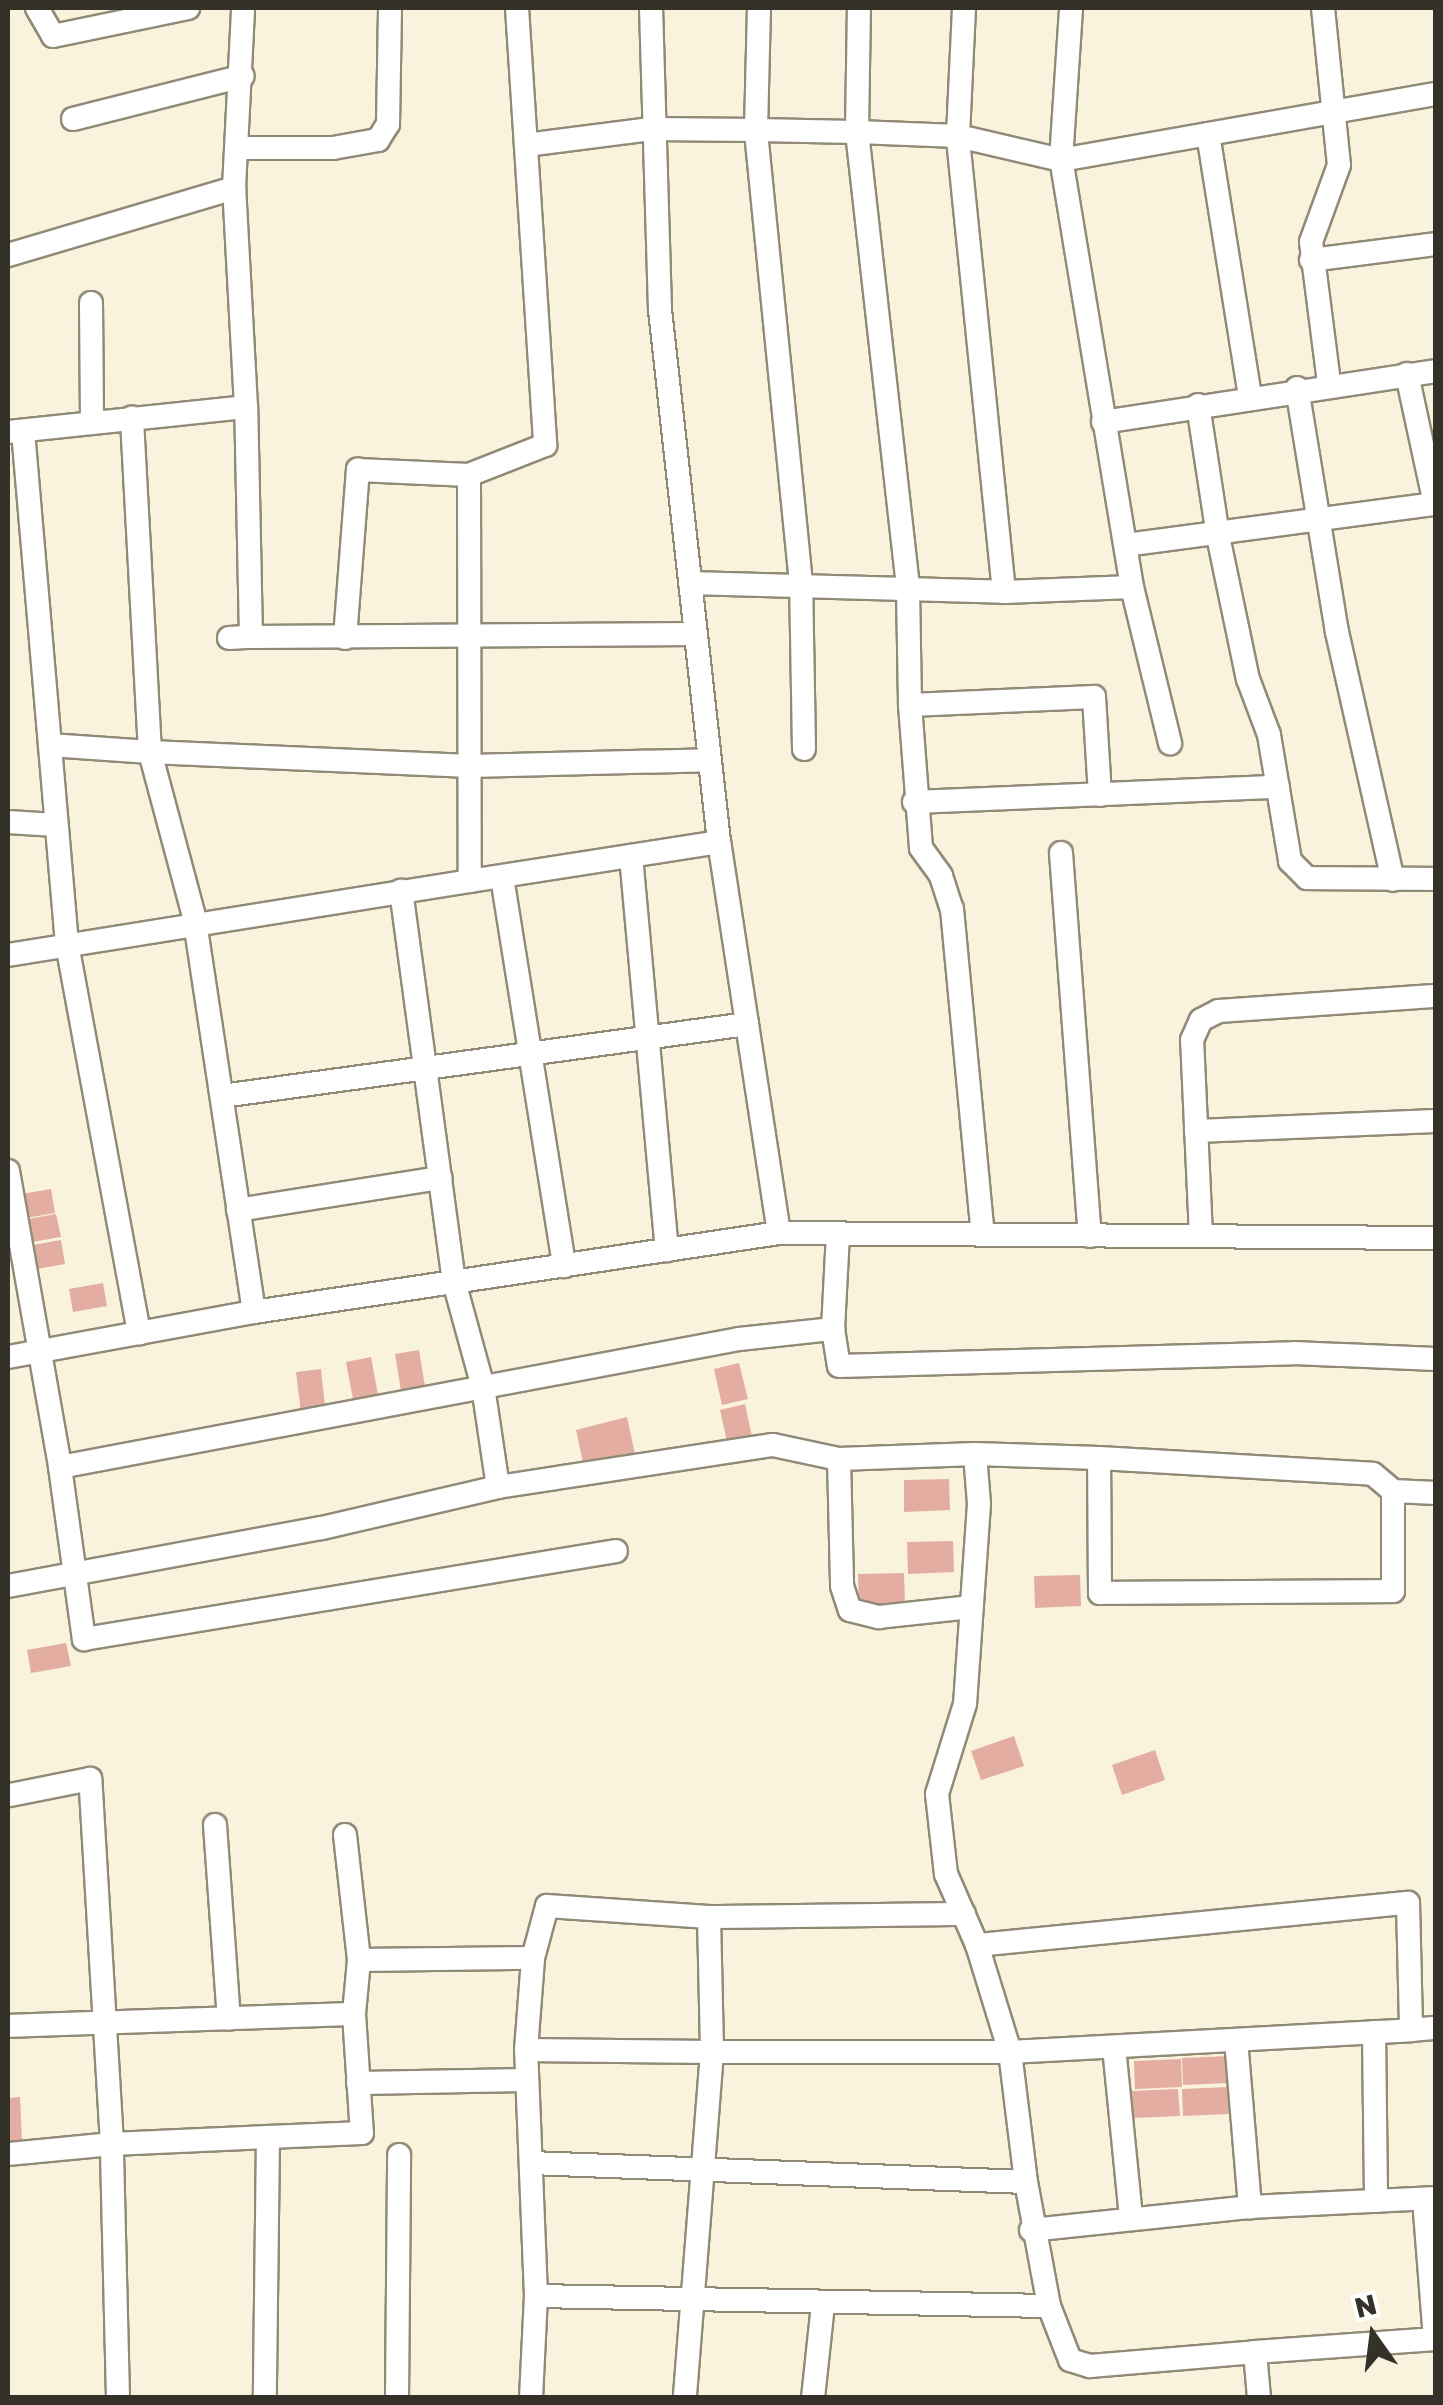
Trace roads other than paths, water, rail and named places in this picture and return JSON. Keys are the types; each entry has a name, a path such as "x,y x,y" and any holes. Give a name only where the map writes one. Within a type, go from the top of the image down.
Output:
{"street":[{"path":"37,8 53,36 188,8"},
{"path":"244,8 240,148 234,188 246,406 240,638 695,634"},
{"path":"240,148 333,148 378,140 388,124 390,8"},
{"path":"345,638 358,470 469,475 546,444 518,8"},
{"path":"651,8 651,129 660,310 720,842 780,1233"},
{"path":"758,8 756,130 800,584 804,750"},
{"path":"859,8 857,132 908,589 914,802 921,848 942,876 952,910 982,1235"},
{"path":"964,8 958,136 1004,592"},
{"path":"1071,8 1062,160 1132,586 1170,743"},
{"path":"1323,8 1339,165 1312,225 1311,260 1328,384"},
{"path":"72,119 243,76"},
{"path":"526,145 651,129 857,132 958,136 1062,160 1436,94"},
{"path":"1208,134 1250,395"},
{"path":"8,255 234,188"},
{"path":"1311,260 1436,244"},
{"path":"91,303 92,421"},
{"path":"1103,422 1250,395 1436,370"},
{"path":"1126,545 1435,506 1407,374"},
{"path":"1297,388 1316,520 1393,880"},
{"path":"1198,405 1218,536 1278,787 1282,836 1290,861 1307,878 1436,880"},
{"path":"138,1333 66,944 50,745 16,432 246,406"},
{"path":"132,417 150,752 196,920 254,1312"},
{"path":"469,475 470,882"},
{"path":"690,583 1004,592 1132,586"},
{"path":"910,705 1094,698 1100,796"},
{"path":"50,745 470,766 710,760"},
{"path":"914,802 1278,787"},
{"path":"8,822 56,826"},
{"path":"8,955 196,920 720,842"},
{"path":"1061,853 1090,1236"},
{"path":"631,856 667,1250"},
{"path":"502,877 534,1053 564,1266"},
{"path":"401,891 454,1282 483,1387 498,1487"},
{"path":"1201,1236 1192,1040 1201,1020 1218,1011 1436,996"},
{"path":"222,1096 748,1024"},
{"path":"1196,1131 1436,1121"},
{"path":"8,1171 60,1467 70,1574 84,1640 616,1551"},
{"path":"238,1210 440,1178"},
{"path":"8,1357 254,1312 780,1233 1436,1238"},
{"path":"838,1234 833,1329 839,1366 1294,1353 1436,1359"},
{"path":"60,1467 739,1339 833,1329"},
{"path":"8,1586 498,1487 773,1446 839,1459 974,1454 1373,1474 1394,1491 1436,1493"},
{"path":"974,1454 979,1504 965,1704 938,1794 946,1874 978,1945 1010,2052 1031,2230 1049,2306 1070,2360 1090,2366 1435,2339 1430,2198 1131,2216 1031,2230"},
{"path":"1099,1458 1100,1592 1393,1592 1394,1491"},
{"path":"839,1459 841,1570 850,1610 878,1616 972,1607"},
{"path":"8,1789 90,1779 112,2144 118,2398"},
{"path":"215,1825 228,2018"},
{"path":"8,2154 112,2144 362,2134 354,2014 359,1960 345,1835"},
{"path":"978,1945 1408,1903 1411,2030"},
{"path":"531,2398 536,2296 526,2050 532,1958 546,1906 709,1917 964,1914"},
{"path":"685,2398 696,2303 712,2052 709,1917"},
{"path":"359,1960 532,1958"},
{"path":"8,2026 104,2019 354,2014"},
{"path":"526,2050 1010,2052 1436,2028"},
{"path":"1374,2032 1376,2201"},
{"path":"1236,2040 1250,2207"},
{"path":"1114,2047 1131,2216"},
{"path":"358,2083 527,2080"},
{"path":"265,2398 268,2138"},
{"path":"397,2398 399,2155"},
{"path":"531,2163 1026,2182"},
{"path":"536,2296 696,2303 1049,2306"},
{"path":"813,2398 823,2304"},
{"path":"1255,2352 1259,2398"}]}
